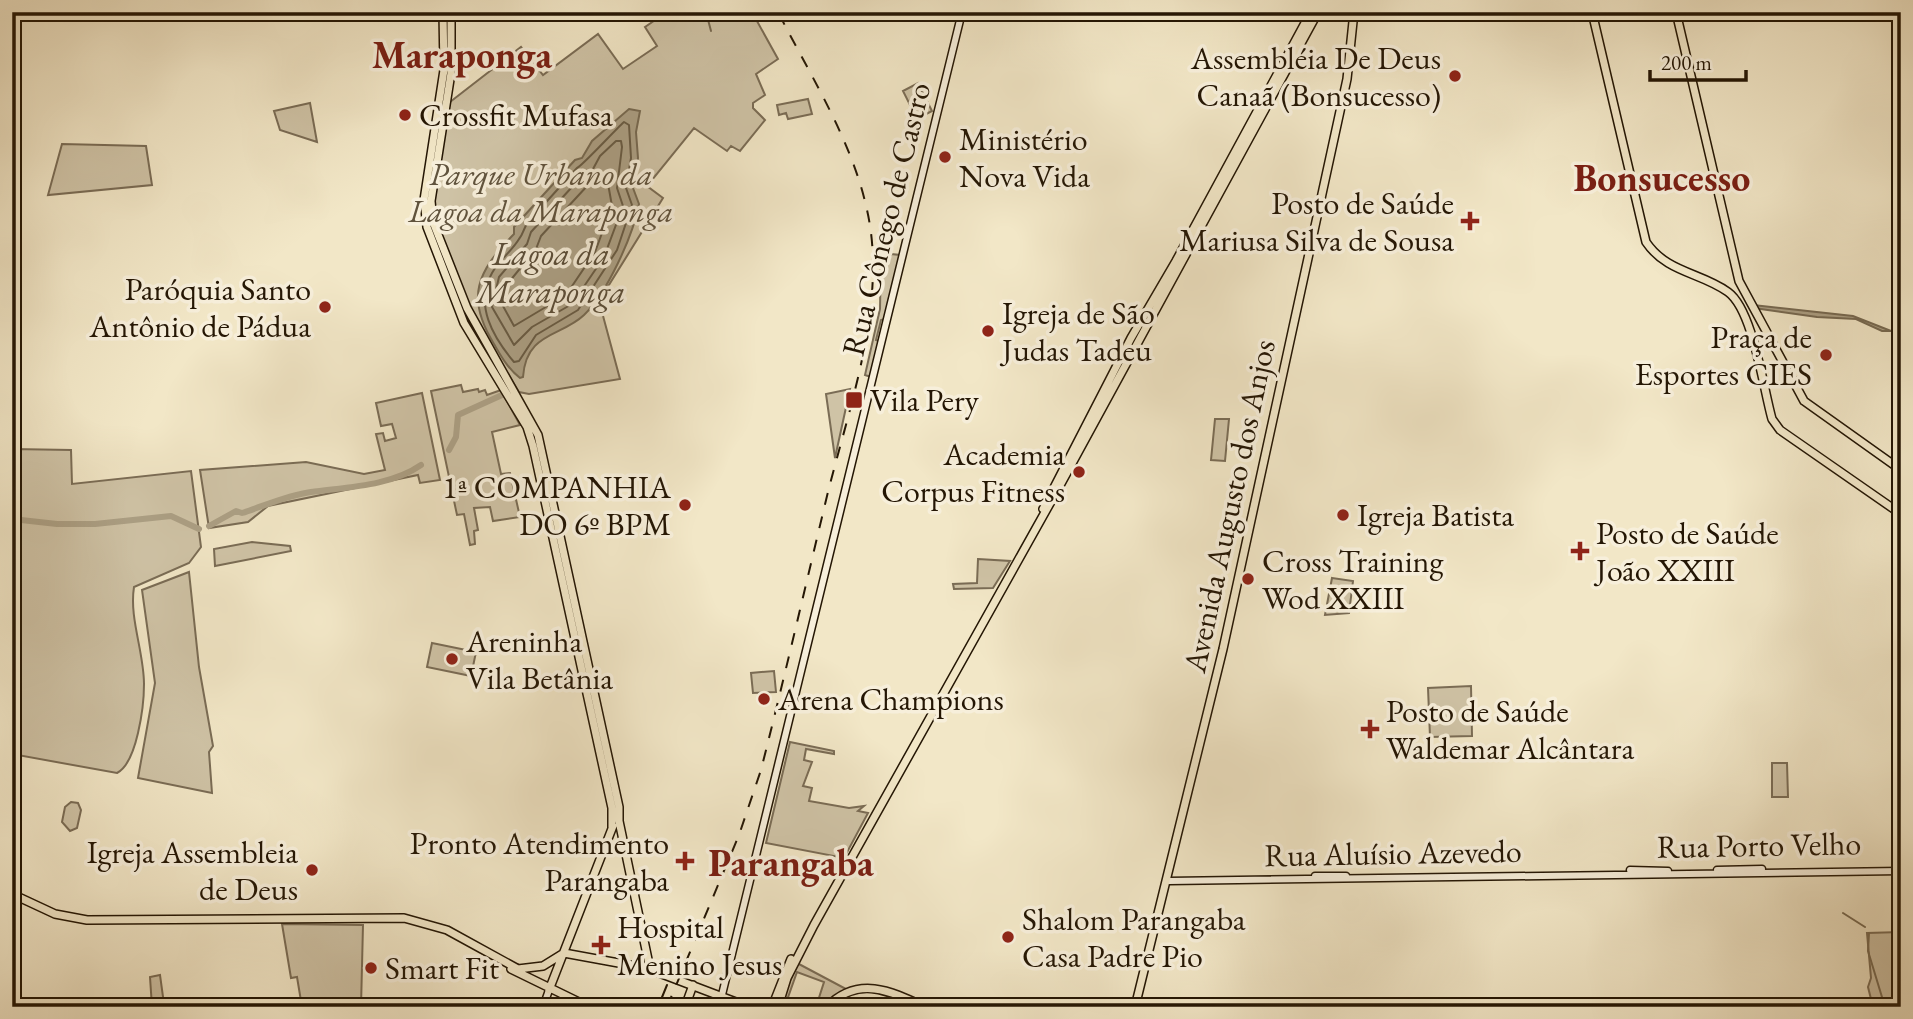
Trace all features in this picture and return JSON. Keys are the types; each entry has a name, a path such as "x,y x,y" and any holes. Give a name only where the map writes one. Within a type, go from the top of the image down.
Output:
{"main road":[{"path":"443,12 444,70 431,201 437,233 474,323 538,435 600,734 613,814 612,827 543,1007"},
{"path":"433,161 451,73 451,12"},
{"name":"Rua Cônego de Castro","path":"719,1007 962,12"},
{"path":"1193,237 1311,12"},
{"path":"778,1007 787,978 814,925 1318,12"},
{"name":"Avenida Augusto dos Anjos","path":"1135,1007 1169,878 1296,317 1349,70 1354,12"},
{"path":"1592,12 1646,242 1670,267 1726,290 1737,301 1749,322 1772,419 1786,436 1901,514"},
{"path":"1676,12 1731,252 1743,288 1804,401 1901,470"},
{"path":"600,734 619,807 619,821 650,969"},
{"path":"612,827 619,821"},
{"name":"Rua Porto Velho","path":"1619,871 1901,869"},
{"name":"Rua Aluísio Azevedo","path":"1169,878 1351,878 1619,871"},
{"path":"12,896 55,914 87,920 404,918 447,930 517,969 543,966 564,953 650,969 749,1007"},
{"path":"12,896 50,917 94,924 378,920 409,923 446,933 549,990 589,1007"},
{"path":"772,1007 785,969 814,925"},
{"path":"685,1007 693,985"},
{"path":"827,1007 846,992 874,987 925,1007"},
{"path":"841,1007 858,997 871,996 902,1007"},
{"path":"549,1007 565,997"}],"green space":[{"name":"Parque Urbano da Lagoa da Maraponga","path":"667,12 752,12 778,59 756,74 765,95 753,103 753,108 765,120 740,151 731,146 727,151 694,128 647,186 663,198 599,301 620,379 529,394 519,392 454,275 437,226 433,192 450,102 521,47 543,75 598,34 623,69 657,46 645,27"},
{"path":"918,83 932,111 917,119 903,91"},
{"path":"808,99 812,114 788,119 786,113 779,115 777,105"},
{"path":"310,103 317,142 280,130 274,111"},
{"path":"62,144 146,146 152,185 48,195"},
{"path":"881,253 900,255 885,319 881,320 876,340 879,341 871,377 865,375 880,309"},
{"path":"461,385 463,392 478,389 479,392 485,390 487,395 501,390 520,425 492,432 501,474 510,473 520,517 493,521 490,507 474,508 478,530 474,531 475,544 470,545 464,514 457,515 431,391"},
{"path":"850,389 835,458 826,394"},
{"path":"422,393 440,480 420,483 418,475 268,506 248,522 209,528 200,470 306,462 364,474 385,470 376,434 383,433 385,441 396,438 392,424 381,426 376,403"},
{"path":"1215,419 1229,419 1225,461 1211,460"},
{"path":"12,449 71,450 72,484 191,471 201,547 189,563 134,587 133,611 143,672 143,706 130,758 117,773 12,754 17,579 12,579"},
{"path":"252,542 290,546 291,551 215,566 214,549"},
{"path":"978,559 1010,561 993,588 954,589 953,584 977,583"},
{"path":"189,572 199,667 213,746 209,752 212,793 138,778 155,683 142,590"},
{"path":"1332,578 1353,581 1349,613 1325,615"},
{"name":"Areninha Vila Betânia","path":"432,643 476,652 471,676 427,667"},
{"path":"774,671 776,692 753,693 751,673"},
{"path":"1471,686 1472,736 1430,737 1428,688"},
{"path":"790,742 834,751 834,754 806,749 804,760 812,762 803,786 812,788 809,801 849,808 864,806 858,811 868,813 844,858 766,843"},
{"path":"1772,763 1787,763 1788,797 1772,797"},
{"path":"71,802 78,803 81,810 77,828 70,831 62,822 65,807"},
{"path":"282,924 363,925 361,1007 302,1007 297,977 291,978"},
{"path":"1901,932 1901,1007 1873,1007 1868,987 1871,978 1867,933"},
{"path":"797,963 846,989 825,1007 816,1007 824,982 797,972 786,1003 794,1007 780,1007"},
{"path":"160,975 164,1004 152,1007 150,977"}],"water":[{"name":"Lagoa da Maraponga","path":"629,109 640,111 636,132 638,158 633,188 639,204 625,247 610,279 593,305 575,322 538,343 531,351 523,377 520,378 499,353 485,327 478,299 484,273 514,234 514,227 575,160 582,158 592,141"},
{"path":"1753,305 1853,316 1891,331 1882,331 1856,319 1817,317 1754,308"}],"waterway":[{"path":"706,12 711,31"},
{"path":"449,450 456,437 458,415 502,395"},
{"path":"209,526 236,511 242,513 302,493 383,481 421,465"},
{"path":"12,519 57,524 95,524 171,516 199,529"},
{"path":"1843,913 1865,927"},
{"path":"1869,933 1868,951 1885,1007"}],"tram line":[{"path":"658,1007 667,985"}],"railway":[{"path":"667,1007 739,835 761,770 855,391 869,317 873,281 872,245 860,184 841,133 778,12"}],"place":[{"name":"Assembléia De Deus Canaã (Bonsucesso)","path":"1455,76"},
{"name":"Crossfit Mufasa","path":"405,115"},
{"name":"Ministério Nova Vida","path":"945,157"},
{"name":"Posto de Saúde Mariusa Silva de Sousa","path":"1470,221"},
{"name":"Paróquia Santo Antônio de Pádua","path":"325,307"},
{"name":"Igreja de São Judas Tadeu","path":"988,331"},
{"name":"Praça de Esportes CIES","path":"1826,355"},
{"name":"Vila Pery","path":"854,400"},
{"name":"Academia Corpus Fitness","path":"1079,472"},
{"name":"1ª COMPANHIA DO 6º BPM","path":"685,505"},
{"name":"Igreja Batista","path":"1343,515"},
{"name":"Posto de Saúde João XXIII","path":"1580,551"},
{"name":"Cross Training Wod XXIII","path":"1248,579"},
{"name":"Areninha Vila Betânia","path":"452,659"},
{"name":"Arena Champions","path":"764,699"},
{"name":"Posto de Saúde Waldemar Alcântara","path":"1370,729"},
{"name":"Pronto Atendimento Parangaba","path":"685,861"},
{"name":"Igreja Assembleia de Deus","path":"312,870"},
{"name":"Shalom Parangaba Casa Padre Pio","path":"1008,937"},
{"name":"Hospital Menino Jesus","path":"601,945"},
{"name":"Smart Fit","path":"371,968"}],"district":[{"name":"Maraponga","path":"462,54"},
{"name":"Bonsucesso","path":"1662,177"},
{"name":"Parangaba","path":"791,862"}]}
